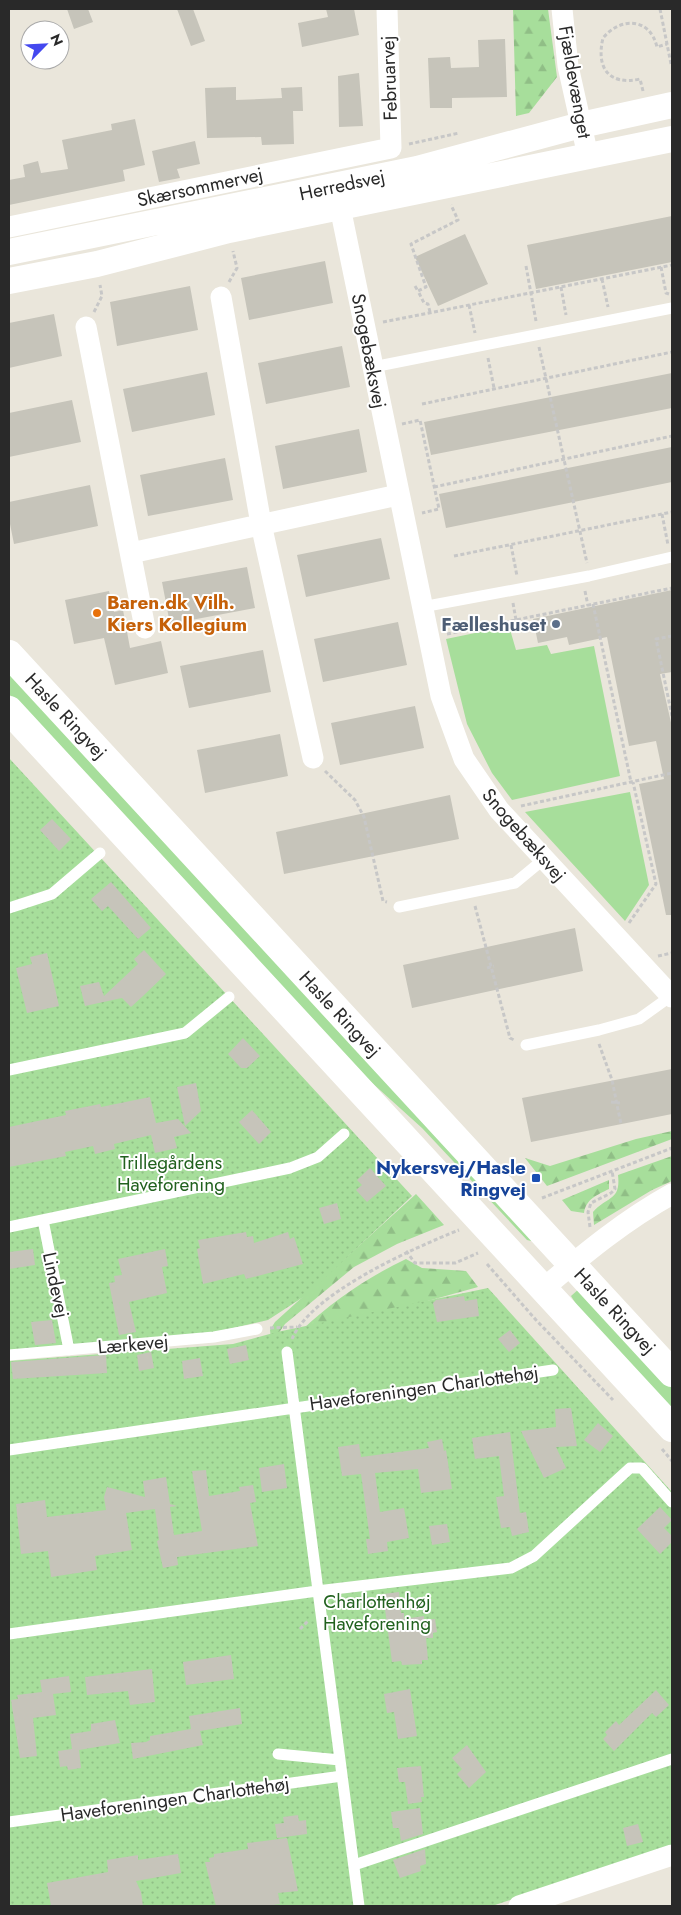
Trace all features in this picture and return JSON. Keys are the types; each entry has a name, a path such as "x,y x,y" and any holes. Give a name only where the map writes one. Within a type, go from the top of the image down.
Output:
{"main road":[{"name":"Hasle Ringvej","path":"9,654 672,1373"},
{"name":"Hasle Ringvej","path":"9,710 672,1428"}],"street":[{"name":"Februarvej","path":"387,9 391,148"},
{"name":"Fjældevænget","path":"562,9 568,66 588,156"},
{"name":"Herredsvej","path":"9,252 417,169 581,125 672,105"},
{"name":"Herredsvej","path":"9,282 97,264 230,230 340,206 672,139"},
{"name":"Skærsommervej","path":"9,227 391,148"},
{"name":"Snogebæksvej","path":"340,206 402,517 441,696 464,759 499,810 671,996"},
{"path":"221,297 261,524 313,758"},
{"path":"86,327 145,628"},
{"path":"130,553 398,495"},
{"path":"544,1288 600,1240 645,1209 672,1194"},
{"path":"520,1906 672,1855"}],"lane":[{"path":"373,367 672,308"},
{"path":"422,607 589,576 671,557"},
{"path":"9,908 52,894 100,853"},
{"path":"400,906 515,883 544,859"},
{"path":"526,1045 595,1031 639,1019 671,996"},
{"path":"9,1070 186,1033 229,998"},
{"path":"9,1227 290,1168 318,1157 344,1134"},
{"name":"Lindevej","path":"43,1220 69,1350"},
{"name":"Lærkevej","path":"9,1355 214,1337 257,1329"},
{"name":"Haveforeningen Charlottehøj","path":"287,1352 359,1906"},
{"name":"Haveforeningen Charlottehøj","path":"9,1450 294,1406 553,1370"},
{"path":"9,1634 318,1591 511,1568 534,1556 630,1468 642,1468 672,1502"},
{"path":"278,1754 340,1760"},
{"path":"354,1865 672,1759"},
{"name":"Haveforeningen Charlottehøj","path":"9,1822 342,1776"}],"path":[{"path":"660,9 671,64"},
{"path":"644,96 640,79 630,82 618,80 607,72 600,61 603,38 618,24 628,22 646,28 655,39 657,46 668,44"},
{"path":"418,291 426,287 410,244 458,220 443,186"},
{"path":"221,297 237,268 230,230"},
{"path":"86,327 102,296 97,264"},
{"path":"364,326 672,265"},
{"path":"526,266 537,335 566,458 589,576"},
{"path":"661,267 666,293 672,296"},
{"path":"602,279 610,320"},
{"path":"415,286 424,304 428,304 430,312"},
{"path":"561,286 568,329"},
{"path":"469,305 494,388"},
{"path":"422,404 672,352"},
{"path":"385,427 420,420 439,509 402,517"},
{"path":"434,487 672,436"},
{"path":"454,556 672,512"},
{"path":"662,514 671,557"},
{"path":"511,545 520,589"},
{"path":"428,638 672,588"},
{"path":"593,604 656,884 618,939"},
{"path":"672,636 656,639 672,716"},
{"path":"313,758 355,800 364,817 383,901 400,906"},
{"path":"499,810 672,773"},
{"path":"472,893 493,967 510,1038 526,1045"},
{"path":"487,968 493,967"},
{"path":"595,1031 612,1080 621,1124"},
{"path":"611,1102 618,1102"},
{"path":"585,1181 672,1148"},
{"path":"590,1229 588,1212 591,1203 615,1189 612,1171"},
{"path":"287,1352 297,1327 327,1300 406,1251 423,1245"},
{"path":"406,1251 415,1263 455,1263 478,1253"},
{"path":"257,1329 297,1327"}],"green space":[{"path":"513,9 548,9 557,77 529,113 516,116"},
{"path":"509,626 516,650 547,645 551,654 594,646 620,776 512,800 492,773 467,724 446,639"},
{"path":"9,670 532,1237 531,1241 527,1240 422,1128 360,1072 9,694"},
{"name":"Trillegårdens Haveforening","path":"9,758 412,1196 308,1294 268,1320 207,1334 9,1352"},
{"path":"630,792 649,885 625,921 525,812"},
{"path":"672,1131 672,1139 547,1186 525,1158 550,1166 636,1139"},
{"path":"672,1156 672,1181 652,1190 594,1225 593,1212 615,1194 618,1175"},
{"path":"609,1180 609,1189 590,1201 584,1213 571,1211 562,1200"},
{"path":"416,1194 444,1225 397,1244 354,1267 285,1324 278,1334 278,1403 270,1330 275,1322"},
{"path":"406,1259 422,1268 466,1271 478,1287 323,1330 301,1331 351,1291"},
{"name":"Charlottenhøj Haveforening","path":"488,1288 672,1492 672,1847 492,1906 9,1906 9,1361 233,1344 277,1332"},
{"path":"580,1288 672,1388 672,1412 581,1312 571,1296"}],"building":[{"path":"67,9 88,9 93,22 74,29"},
{"path":"177,9 193,9 205,41 191,46"},
{"path":"326,9 354,9 359,35 302,47 298,23 328,17"},
{"path":"505,39 507,97 452,98 452,108 430,108 428,58 450,57 451,68 479,67 478,40"},
{"path":"359,73 363,126 339,127 338,76"},
{"path":"236,87 236,100 282,98 281,88 302,87 303,111 293,111 294,144 262,145 261,137 207,138 205,88"},
{"path":"135,119 145,165 123,170 125,181 9,205 9,180 25,177 23,165 38,161 41,173 68,169 62,140 112,130 111,124"},
{"path":"195,141 200,164 177,169 180,178 159,182 152,151"},
{"path":"672,216 672,262 536,289 527,245"},
{"path":"465,234 488,284 438,306 415,257"},
{"path":"325,261 333,303 249,320 241,278"},
{"path":"190,286 198,330 117,346 110,302"},
{"path":"54,314 62,356 9,368 9,323"},
{"path":"342,346 350,387 266,404 258,363"},
{"path":"207,372 215,415 132,432 123,389"},
{"path":"672,373 672,408 431,455 424,422"},
{"path":"72,400 81,442 9,457 9,413"},
{"path":"359,429 367,472 283,489 275,446"},
{"path":"672,447 672,482 446,528 439,494"},
{"path":"225,458 233,500 148,516 140,475"},
{"path":"90,485 98,526 14,544 9,519 9,502"},
{"path":"381,538 390,579 306,597 297,555"},
{"path":"247,567 255,608 170,624 162,582"},
{"path":"672,590 672,672 660,674 672,727 672,915 666,915 639,784 664,779 656,741 629,746 607,637 569,645 567,637 538,643 533,619"},
{"path":"109,591 114,612 123,610 130,648 161,641 168,673 115,685 104,638 74,644 65,600"},
{"path":"398,622 407,665 323,682 314,639"},
{"path":"263,650 271,692 189,708 180,666"},
{"path":"415,706 424,748 340,765 331,723"},
{"path":"280,734 288,776 205,793 197,750"},
{"path":"450,795 459,839 284,874 276,832"},
{"path":"52,819 71,839 59,851 40,830"},
{"path":"111,882 151,928 138,939 108,906 102,911 91,899"},
{"path":"575,928 583,971 412,1008 403,965"},
{"path":"144,950 166,974 143,996 131,1007 122,998 85,1006 80,986 99,982 104,996 138,964 134,959"},
{"path":"47,953 59,1006 27,1013 16,968 32,964 30,957"},
{"path":"243,1038 260,1056 247,1068 241,1068 228,1054"},
{"path":"672,1069 672,1114 531,1142 522,1098"},
{"path":"196,1083 201,1111 185,1126 177,1087"},
{"path":"150,1097 156,1123 178,1119 191,1133 174,1137 177,1148 155,1153 151,1135 114,1144 115,1149 95,1154 93,1146 65,1152 66,1156 9,1167 9,1127 66,1115 65,1111 100,1104 101,1107"},
{"path":"252,1110 271,1132 259,1144 239,1122"},
{"path":"370,1168 386,1186 367,1202 356,1190 362,1185 357,1180"},
{"path":"337,1203 341,1219 324,1224 319,1208"},
{"path":"246,1232 247,1237 253,1236 254,1243 288,1232 290,1239 294,1237 303,1264 246,1279 244,1274 203,1284 197,1249 200,1248 198,1240"},
{"path":"33,1249 35,1265 9,1269 9,1252"},
{"path":"165,1249 168,1266 162,1267 167,1293 129,1302 136,1332 119,1335 109,1283 115,1282 114,1276 122,1275 118,1259"},
{"path":"464,1296 465,1301 477,1299 479,1316 437,1322 433,1303 436,1300"},
{"path":"52,1320 56,1343 35,1345 31,1322"},
{"path":"510,1330 520,1343 509,1352 498,1339"},
{"path":"246,1345 249,1360 230,1364 227,1349"},
{"path":"151,1352 154,1368 139,1371 137,1355"},
{"path":"106,1355 107,1373 13,1379 11,1362"},
{"path":"200,1358 203,1376 184,1379 182,1361"},
{"path":"571,1408 577,1446 556,1447 566,1468 544,1478 521,1431 556,1427 555,1409"},
{"path":"598,1423 613,1436 600,1452 584,1440"},
{"path":"510,1432 520,1513 526,1512 529,1532 512,1536 510,1527 501,1528 496,1497 504,1496 499,1456 475,1459 472,1438"},
{"path":"442,1439 444,1451 446,1450 452,1489 421,1493 418,1469 375,1473 380,1512 404,1508 409,1538 387,1542 388,1551 368,1554 366,1539 370,1539 361,1474 342,1476 338,1447 359,1444 361,1457 429,1448 427,1442"},
{"path":"284,1464 287,1488 262,1492 259,1468"},
{"path":"206,1470 209,1496 240,1491 239,1487 253,1485 256,1502 250,1503 258,1546 177,1557 178,1565 163,1568 157,1541 159,1540 155,1509 126,1513 132,1550 95,1556 97,1570 51,1577 48,1551 21,1554 16,1504 45,1500 47,1517 106,1510 104,1497 107,1487 145,1497 143,1481 166,1477 170,1504 177,1506 170,1507 174,1535 202,1531 192,1471"},
{"path":"660,1507 672,1520 664,1528 672,1536 672,1542 660,1554 637,1529"},
{"path":"447,1524 450,1542 432,1545 429,1526"},
{"path":"399,1592 401,1613 404,1613 404,1619 424,1616 424,1620 435,1619 437,1632 433,1633 433,1638 426,1638 428,1660 422,1660 422,1664 402,1665 401,1661 392,1662 383,1594"},
{"path":"231,1655 234,1679 186,1685 183,1662"},
{"path":"152,1669 155,1702 130,1705 128,1691 87,1695 85,1677"},
{"path":"69,1676 71,1692 53,1694 56,1715 33,1718 37,1756 20,1758 11,1700 18,1699 17,1695 42,1692 40,1680"},
{"path":"410,1689 417,1736 398,1739 394,1712 387,1713 384,1694"},
{"path":"656,1690 669,1705 656,1717 652,1713 614,1751 603,1739 607,1735 605,1732 616,1721 619,1725"},
{"path":"240,1708 242,1724 200,1731 203,1745 133,1759 131,1743 146,1742 150,1740 150,1736 191,1729 189,1716"},
{"path":"115,1720 120,1743 79,1750 81,1768 68,1770 67,1766 60,1767 58,1751 72,1749 70,1734 91,1731 91,1724"},
{"path":"467,1745 486,1772 469,1788 457,1774 462,1769 452,1758"},
{"path":"421,1766 424,1797 421,1797 422,1802 408,1804 405,1782 399,1782 397,1768"},
{"path":"420,1808 423,1834 401,1841 399,1828 393,1828 391,1812"},
{"path":"298,1815 299,1821 306,1820 307,1834 277,1838 275,1824 284,1823 283,1817"},
{"path":"638,1824 643,1842 627,1846 623,1828"},
{"path":"287,1838 298,1891 278,1893 280,1904 267,1906 216,1906 205,1862 210,1862 209,1858 214,1857 214,1854 248,1849 247,1843"},
{"path":"425,1849 426,1864 420,1866 421,1871 400,1878 393,1860"},
{"path":"178,1854 181,1873 136,1881 141,1892 143,1906 51,1906 47,1883 108,1872 107,1860 138,1855 138,1860"}],"place":[{"name":"Baren.dk Vilh. Kiers Kollegium","path":"97,613"},
{"name":"Fælleshuset","path":"556,624"},
{"name":"Nykersvej/Hasle Ringvej","path":"536,1178"}]}
